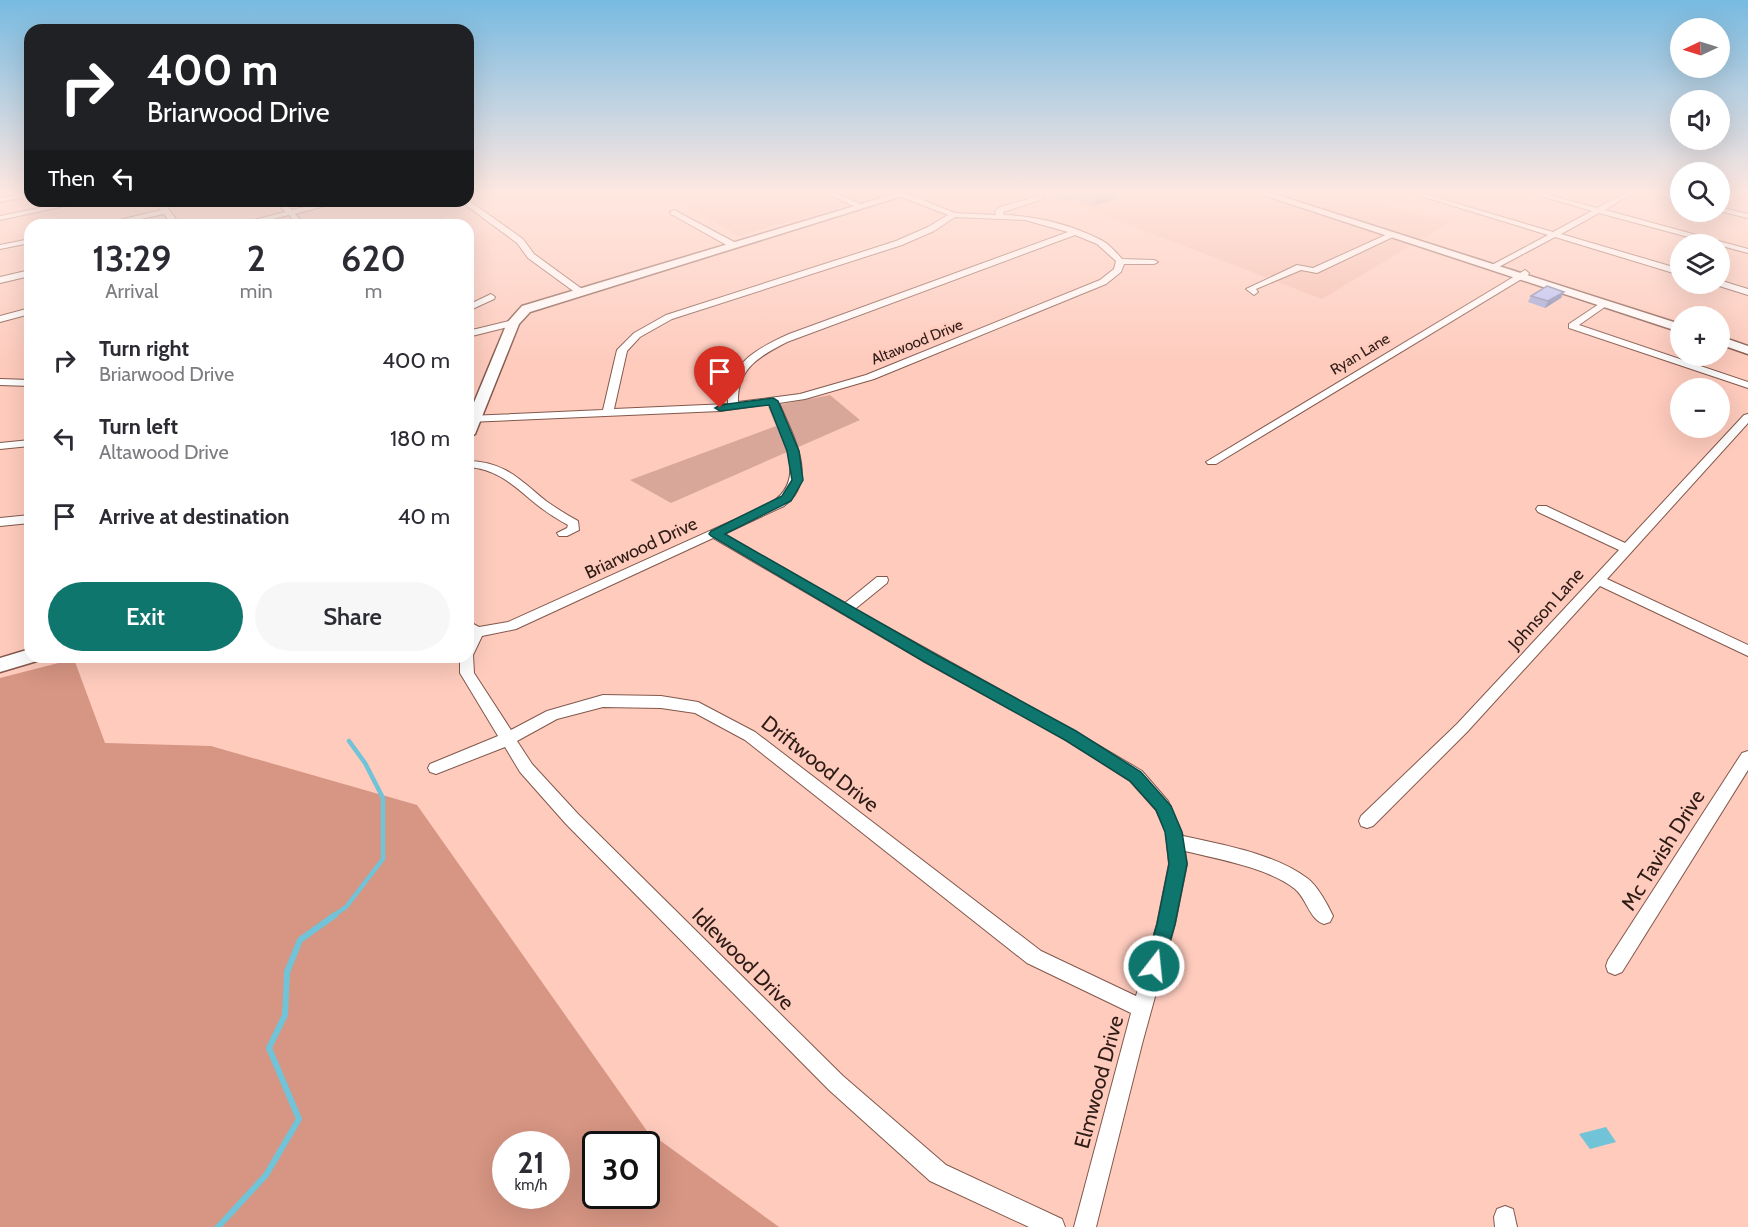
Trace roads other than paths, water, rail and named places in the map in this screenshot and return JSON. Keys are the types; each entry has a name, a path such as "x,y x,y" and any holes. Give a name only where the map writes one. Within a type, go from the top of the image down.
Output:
{"main road":[{"path":"474,410 513,323 526,309 715,250"},
{"path":"1444,250 1670,319"},
{"path":"1450,250 1496,266"},
{"path":"1522,274 1670,325"},
{"path":"1730,338 1748,344"},
{"path":"1730,344 1748,350"},
{"path":"0,665 24,658"}],"street":[{"path":"527,250 531,256 579,291"},
{"path":"608,413 622,350 637,335 669,317 876,250"},
{"path":"733,406 734,383 746,366 766,348 803,332 1026,250"},
{"path":"1109,250 1120,261 1155,262"},
{"path":"1254,292 1250,289 1300,267 1314,272 1360,250"},
{"path":"1496,266 1525,250"},
{"path":"1608,250 1670,269"},
{"name":"Altawood Drive","path":"474,419 733,406 773,401 838,387 904,363 1103,282 1118,270 1120,261"},
{"path":"0,280 24,274"},
{"name":"Ryan Lane","path":"1212,462 1522,274"},
{"path":"1730,286 1748,292"},
{"path":"474,305 490,297"},
{"path":"1605,304 1572,326 1748,385"},
{"path":"0,319 24,313"},
{"path":"474,333 513,323"},
{"path":"0,382 24,383"},
{"name":"Briarwood Drive","path":"474,629 511,626 715,534 786,498 798,480 793,451 773,401"},
{"name":"Johnson Lane","path":"1367,821 1462,728 1625,548 1748,417"},
{"path":"0,446 24,444"},
{"path":"474,465 488,466 514,477 542,503 574,524 573,530 563,533"},
{"path":"1542,509 1625,548"},
{"path":"0,522 24,520"},
{"name":"Elmwood Drive","path":"715,534 1071,736 1136,776 1162,806 1174,832 1178,864 1166,924 1085,1227"},
{"path":"1598,579 1748,651"},
{"path":"846,609 882,580"},
{"name":"Idlewood Drive","path":"467,663 467,673 526,768 572,819 836,1083 939,1173 1054,1227"},
{"name":"Driftwood Drive","path":"436,768 508,739 552,715 603,702 661,702 698,708 750,736 1034,957 1106,993 1142,1008"},
{"name":"Mc Tavish Drive","path":"1615,966 1748,757"},
{"path":"1175,842 1235,855 1269,867 1302,884 1324,916"}],"water":[{"path":"1606,1127 1616,1142 1590,1149 1579,1134"}],"waterway":[{"path":"333,916 346,907 383,859 383,798 365,763 349,741"},
{"path":"218,1227 266,1175 299,1119 269,1048 285,1015 287,972 300,940 335,915"}]}
